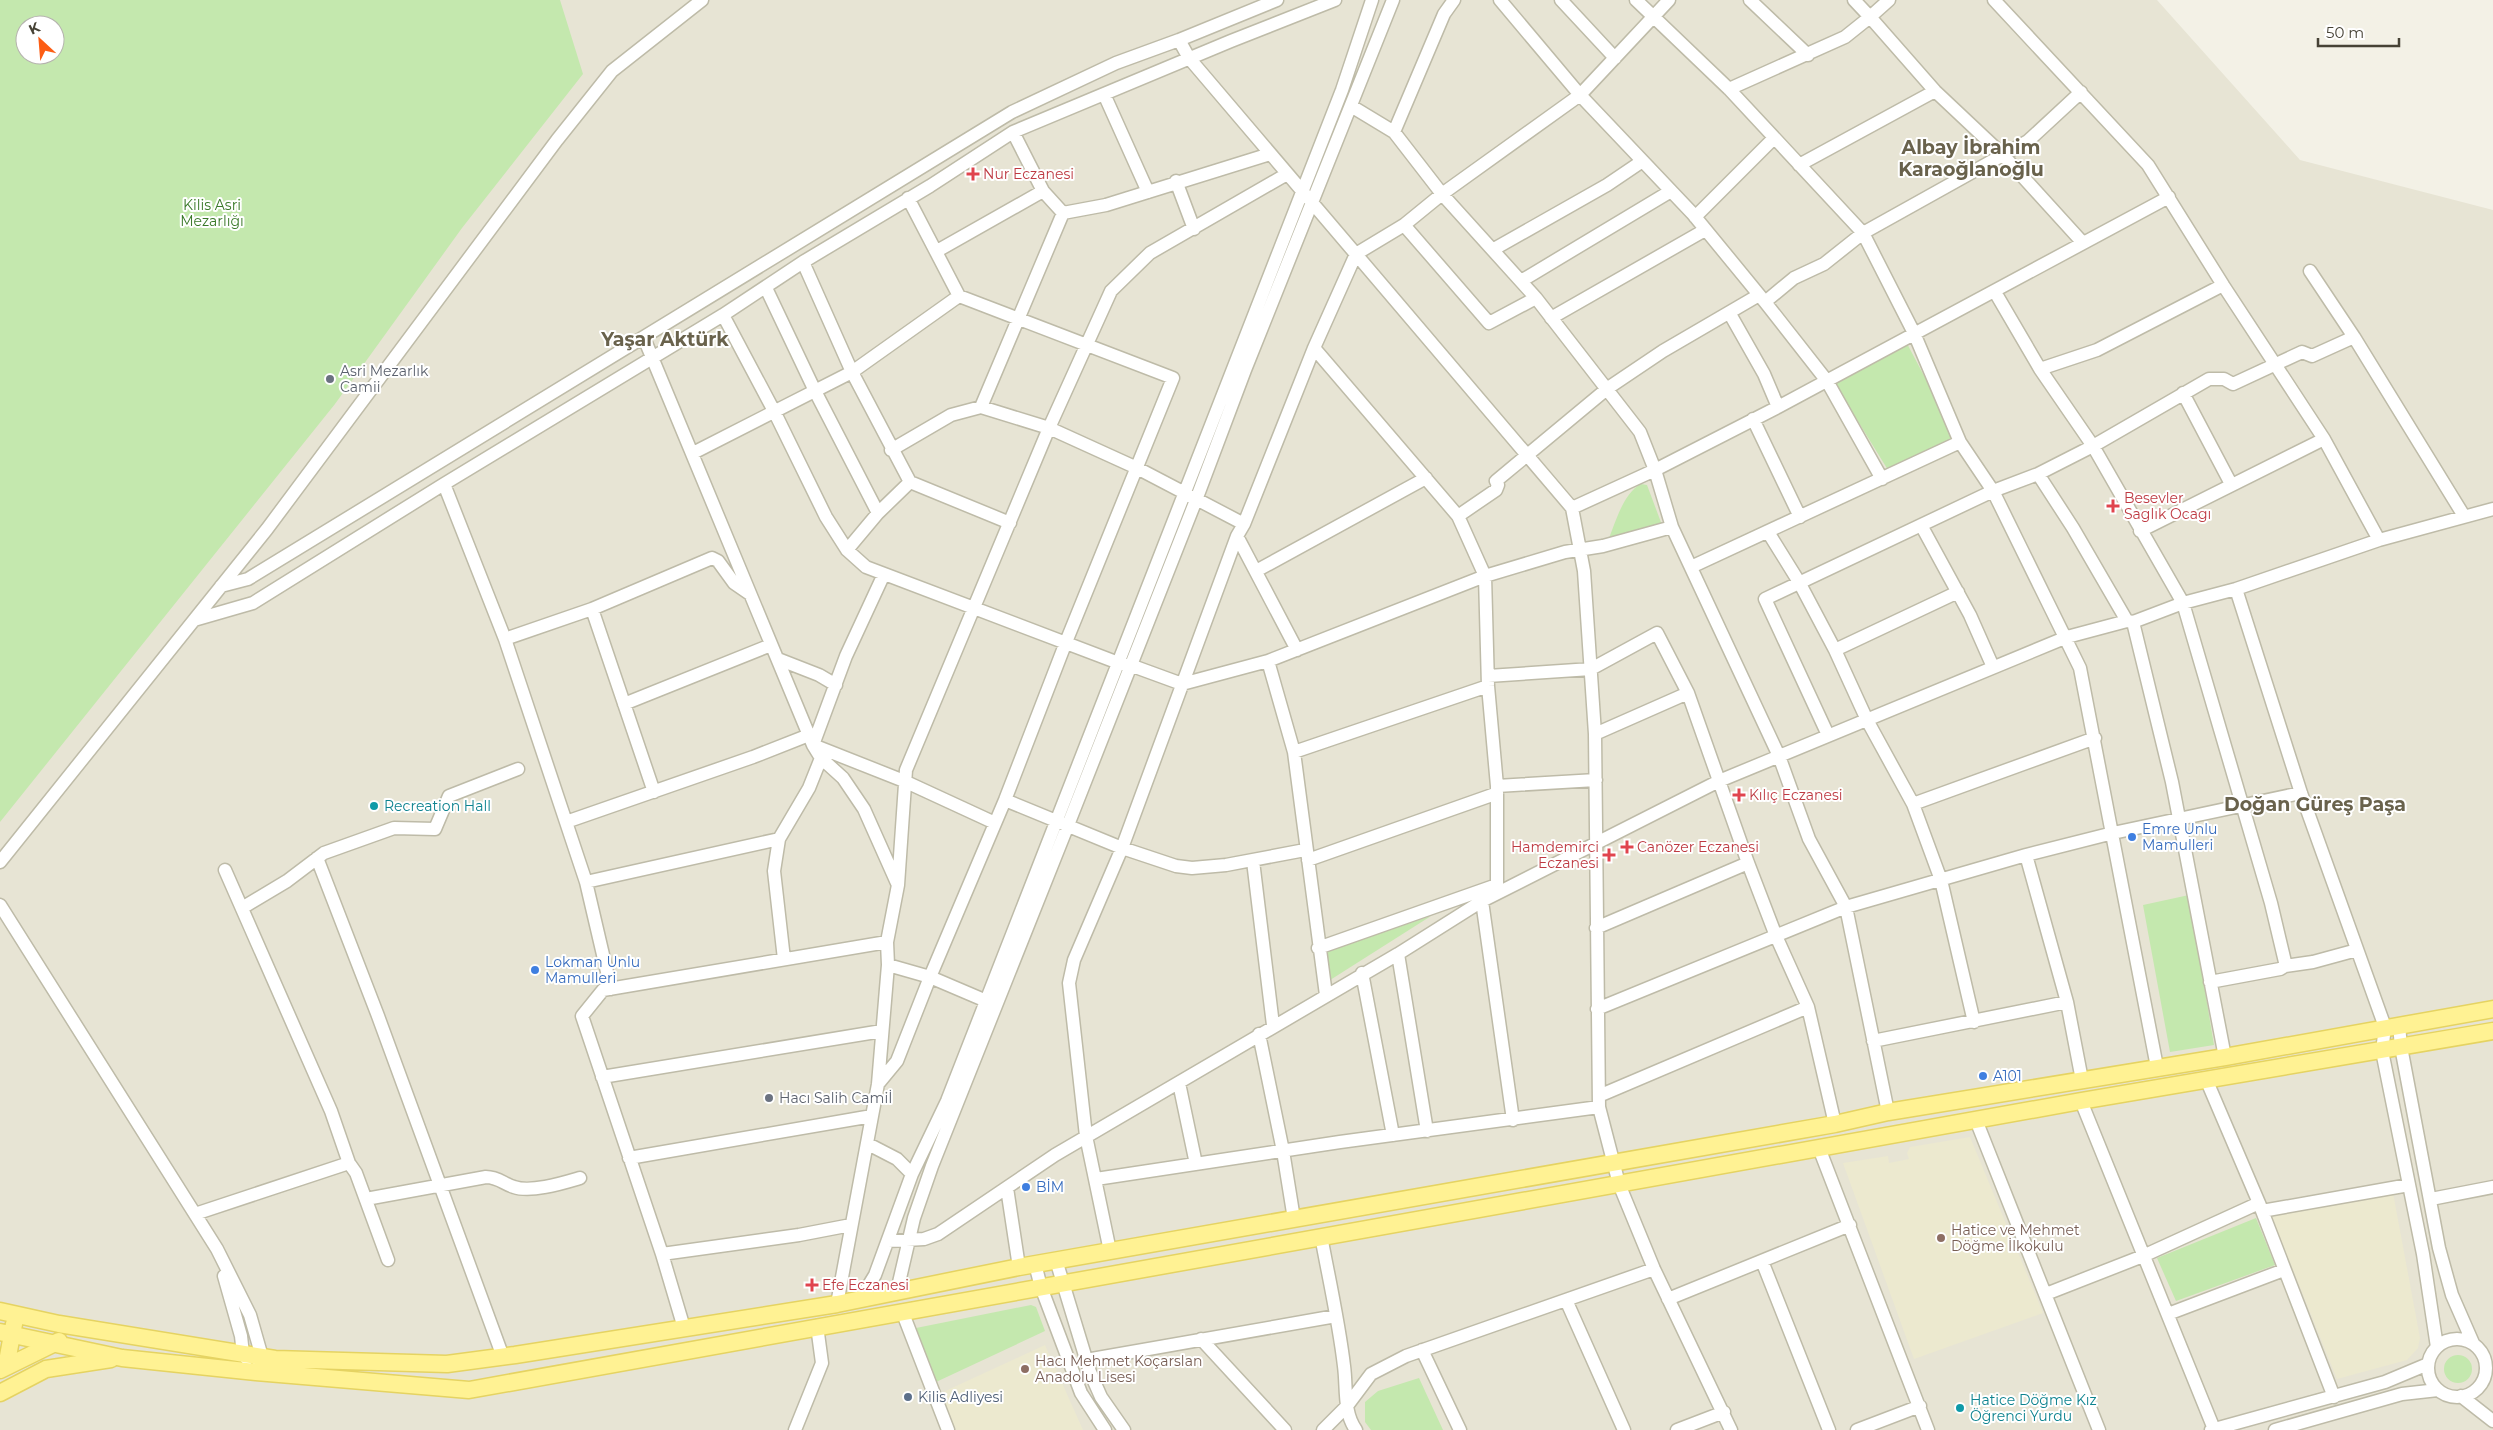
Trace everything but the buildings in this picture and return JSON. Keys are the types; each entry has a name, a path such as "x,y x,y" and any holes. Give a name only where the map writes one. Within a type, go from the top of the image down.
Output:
{"main road":[{"path":"3,1369 8,1313 79,1327 243,1354 259,1364 275,1359 447,1364 503,1356 837,1304 1056,1260 1835,1124 1888,1112 2225,1057 2493,1009"},
{"path":"6,1333 122,1358 259,1364 469,1390 817,1326 2081,1101 2493,1031"},
{"path":"3,1369 56,1344 79,1327"},
{"path":"37,1374 56,1344"},
{"path":"0,1392 46,1369 122,1358"}],"street":[{"path":"0,862 267,529 556,140 612,71 702,0"},
{"path":"221,586 248,578 1012,112 1116,63 1179,40 1277,0"},
{"path":"194,620 254,603 444,484 723,315 803,262 1013,132 1189,58 1335,0"},
{"path":"897,1291 908,1239 932,1166 1056,819 1116,662 1185,493 1301,190 1342,90 1372,0"},
{"path":"861,1298 875,1275 912,1174 991,1003 1068,825 1245,370 1393,0"},
{"path":"1394,132 1444,14 1454,0"},
{"path":"1500,0 1580,95 1694,217 1762,298 1827,381 1882,479"},
{"path":"1561,0 1615,58"},
{"path":"1636,0 1729,89 1863,233 1914,333 1960,442 1993,491 2067,637 2080,668 2095,738 2157,1067"},
{"path":"1110,1251 1086,1136 1069,983 1074,960 1122,848 1237,536 1244,524 1314,348 1356,254 1404,225 1442,194 1580,95 1669,0"},
{"path":"1750,0 1808,55"},
{"path":"1854,0 1935,91 2003,155 2083,243"},
{"path":"1729,89 1845,37 1870,18 1889,0"},
{"path":"1994,0 2148,165 2223,285 2276,363 2324,439 2380,540"},
{"path":"1179,40 1189,58 1312,205 1572,508 1582,551 1595,734 1597,1009 1600,1101 1619,1184 1654,1269 1731,1430"},
{"path":"1799,165 1935,91"},
{"path":"1458,516 1496,490 1498,485 1496,481 1608,388 1663,351 1762,298 1794,278 1824,264 1863,233 2028,141 2081,92"},
{"path":"1104,94 1148,192"},
{"path":"1352,106 1394,132 1442,194 1494,249 1536,298 1608,388 1640,432 1655,470 1672,527 1779,756 1809,839 1846,907 1888,1112"},
{"path":"1013,132 1043,191 1063,213"},
{"path":"1694,217 1774,138"},
{"path":"1063,213 1106,205 1176,181 1270,154"},
{"path":"1494,249 1607,185 1641,162"},
{"path":"837,1304 878,1084 888,965 887,942 898,885 906,770 1049,428 1111,290 1150,254 1287,174"},
{"path":"1176,181 1194,229"},
{"path":"937,251 1043,191"},
{"path":"1521,281 1671,192"},
{"path":"1572,508 1655,470 1778,407 2169,197"},
{"path":"878,1084 897,1061 930,977 1005,800 1066,642 1173,378 959,296 908,198"},
{"path":"980,407 1063,213"},
{"path":"1404,225 1489,323 1536,298"},
{"path":"1551,318 1705,230"},
{"path":"803,262 852,372 891,450 910,482 1010,523"},
{"path":"2310,271 2354,337 2464,516"},
{"path":"2040,369 2097,350 2223,285"},
{"path":"766,288 815,391 878,514"},
{"path":"1995,292 2040,369 2092,446 2182,603 2271,902 2285,966"},
{"path":"694,453 852,372 959,296"},
{"path":"1730,314 1764,374 1778,407"},
{"path":"723,315 774,411 826,517 847,550 866,567 918,588 974,606 1116,662 1130,665 1182,684 1268,661 1485,576 1564,552 1582,551 1672,527"},
{"path":"1828,735 1765,599 1993,491 2038,474 2092,446 2209,379 2224,378 2233,384 2302,352 2312,356 2354,337"},
{"path":"644,338 694,453 811,740 821,758 843,778 864,809 898,885"},
{"path":"1314,348 1458,516 1485,576 1488,681 1496,790 1497,885 1482,901"},
{"path":"2183,394 2232,484"},
{"path":"891,450 951,415 980,407 1049,428 1138,468 1244,524"},
{"path":"1753,419 1800,517"},
{"path":"2140,531 2324,439"},
{"path":"1691,567 1960,442"},
{"path":"2038,474 2130,621 2179,818 2225,1057"},
{"path":"1256,571 1426,478"},
{"path":"847,550 878,514 910,482"},
{"path":"444,484 505,639 586,882 611,989"},
{"path":"888,1241 924,1239 938,1234 1086,1136 1179,1083 1362,973 1398,954 1482,901 1719,781 2067,637 2130,621 2182,603 2236,589 2380,540 2493,509"},
{"path":"1921,525 1958,592 1993,667"},
{"path":"1768,532 1799,582 1835,650 1867,720 1913,804 1941,880 1974,1022"},
{"path":"1237,536 1297,650"},
{"path":"505,639 592,609 712,558 718,561 734,583 750,594"},
{"path":"811,740 884,574"},
{"path":"2236,589 2301,793 2357,950 2401,1047 2440,1248 2452,1295 2473,1343 2485,1358 2489,1381 2476,1390 2461,1396 2453,1396 2438,1390 2402,1394 2306,1425 2276,1430"},
{"path":"1835,650 1958,592"},
{"path":"592,609 654,792"},
{"path":"1294,752 1488,681 1591,669 1657,633 1688,693 1748,863 1776,936 1808,1007 1835,1124"},
{"path":"624,704 771,645"},
{"path":"778,659 819,675 836,685"},
{"path":"1268,661 1294,752 1318,948 1326,994"},
{"path":"1595,734 1688,693"},
{"path":"1913,804 2095,738"},
{"path":"566,822 811,740 995,823"},
{"path":"784,959 774,871 779,839 809,788 821,758"},
{"path":"242,908 287,881 324,853 394,828 435,829 449,796 518,768"},
{"path":"1005,800 1056,819 1122,848 1176,866 1192,868 1306,855 1496,790 1596,780"},
{"path":"1597,1009 1846,907 2026,855 2113,833 2301,793"},
{"path":"586,882 779,839"},
{"path":"2026,855 2066,1002 2082,1080"},
{"path":"317,858 347,933 503,1356"},
{"path":"1253,861 1273,1026"},
{"path":"1596,928 1748,863"},
{"path":"225,870 331,1111 349,1163 356,1173 388,1260"},
{"path":"1318,948 1497,885"},
{"path":"1482,901 1513,1120"},
{"path":"0,905 217,1249 250,1314 259,1364"},
{"path":"684,1328 662,1254 582,1016 603,990 887,942"},
{"path":"2210,982 2313,962 2357,950"},
{"path":"1398,954 1428,1131"},
{"path":"888,965 930,977 991,1003"},
{"path":"1362,973 1393,1135"},
{"path":"1873,1041 2066,1002"},
{"path":"1096,1179 1393,1135 1513,1120 1600,1101 1808,1007"},
{"path":"2392,1026 2382,1051 2434,1318 2437,1347 2428,1364 2429,1374 2438,1390"},
{"path":"602,1077 882,1031"},
{"path":"1260,1034 1294,1219"},
{"path":"2206,1079 2261,1207 2334,1397"},
{"path":"1179,1083 1196,1164"},
{"path":"2081,1101 2168,1314 2212,1430 2385,1382 2428,1364"},
{"path":"629,1158 872,1116"},
{"path":"1976,1120 2099,1430"},
{"path":"868,1144 897,1159 912,1174"},
{"path":"1819,1148 1928,1430"},
{"path":"195,1214 349,1163"},
{"path":"366,1199 491,1177 515,1188 525,1189 580,1178"},
{"path":"2046,1294 2261,1207 2409,1184"},
{"path":"2430,1199 2493,1187"},
{"path":"1007,1188 1019,1267"},
{"path":"662,1254 799,1235 851,1225"},
{"path":"1668,1299 1850,1225"},
{"path":"1321,1236 1344,1366 1347,1406 1350,1422 1356,1430"},
{"path":"217,1249 241,1336 243,1354"},
{"path":"1056,1260 1086,1360 1101,1397 1124,1430"},
{"path":"1762,1261 1829,1430"},
{"path":"1035,1264 1041,1287 1081,1393 1105,1430"},
{"path":"1323,1430 1347,1406 1372,1374 1406,1356 1654,1269"},
{"path":"2168,1314 2284,1270"},
{"path":"1566,1300 1624,1430"},
{"path":"902,1311 948,1430"},
{"path":"1086,1360 1336,1316"},
{"path":"795,1430 822,1363 817,1326"},
{"path":"1202,1339 1285,1430"},
{"path":"2437,1347 2454,1339 2473,1343"},
{"path":"1422,1350 1460,1430"},
{"path":"2461,1396 2493,1421"},
{"path":"1857,1430 1920,1406"},
{"path":"1677,1430 1724,1412"}],"shaded area":[{"path":"0,0 2157,0 2300,160 2493,210 2493,1430 0,1430"},
{"name":"Hatice ve Mehmet Döğme İlkokulu","path":"1970,1137 2043,1313 1914,1359 1843,1163 1888,1156 1889,1163 1909,1159 1907,1153 1910,1147"},
{"path":"2393,1193 2420,1338 2418,1348 2407,1360 2337,1379 2271,1215"},
{"name":"Hacı Mehmet Koçarslan Anadolu Lisesi","path":"1045,1345 1083,1430 956,1430 941,1393"}],"green space":[{"name":"Kilis Asri Mezarlığı","path":"0,0 560,0 583,74 462,228 335,404 0,822"},
{"path":"1903,336 1957,438 1888,470 1830,376"},
{"path":"1641,484 1647,485 1662,525 1607,543 1624,502 1634,489"},
{"path":"2189,895 2214,1045 2170,1052 2143,905"},
{"path":"1431,916 1327,982 1322,953"},
{"path":"2256,1218 2275,1265 2176,1301 2157,1258"},
{"path":"1031,1305 1036,1307 1045,1331 936,1382 916,1328"},
{"path":"2458,1355 2468,1359 2472,1369 2468,1379 2458,1383 2448,1379 2444,1369 2448,1359"},
{"path":"1419,1378 1443,1430 1371,1430 1365,1422 1365,1402 1378,1391"}],"place":[{"name":"Nur Eczanesi","path":"973,174"},
{"name":"Asri Mezarlık Camii","path":"330,379"},
{"name":"Besevler Saglık Ocagı","path":"2113,506"},
{"name":"Kılıç Eczanesi","path":"1739,795"},
{"name":"Recreation Hall","path":"374,806"},
{"name":"Emre Unlu Mamulleri","path":"2132,837"},
{"name":"Canözer Eczanesi","path":"1627,847"},
{"name":"Hamdemirci Eczanesi","path":"1609,855"},
{"name":"Lokman Unlu Mamulleri","path":"535,970"},
{"name":"A101","path":"1983,1076"},
{"name":"Hacı Salih Camiİ","path":"769,1098"},
{"name":"BİM","path":"1026,1187"},
{"name":"Hatice ve Mehmet Döğme İlkokulu","path":"1941,1238"},
{"name":"Efe Eczanesi","path":"812,1285"},
{"name":"Hacı Mehmet Koçarslan Anadolu Lisesi","path":"1025,1369"},
{"name":"Kilis Adliyesi","path":"908,1397"},
{"name":"Hatice Döğme Kız Öğrenci Yurdu","path":"1960,1408"}],"district":[{"name":"Albay İbrahim Karaoğlanoğlu","path":"1971,158"},
{"name":"Yaşar Aktürk","path":"665,339"},
{"name":"Doğan Güreş Paşa","path":"2315,804"}]}
